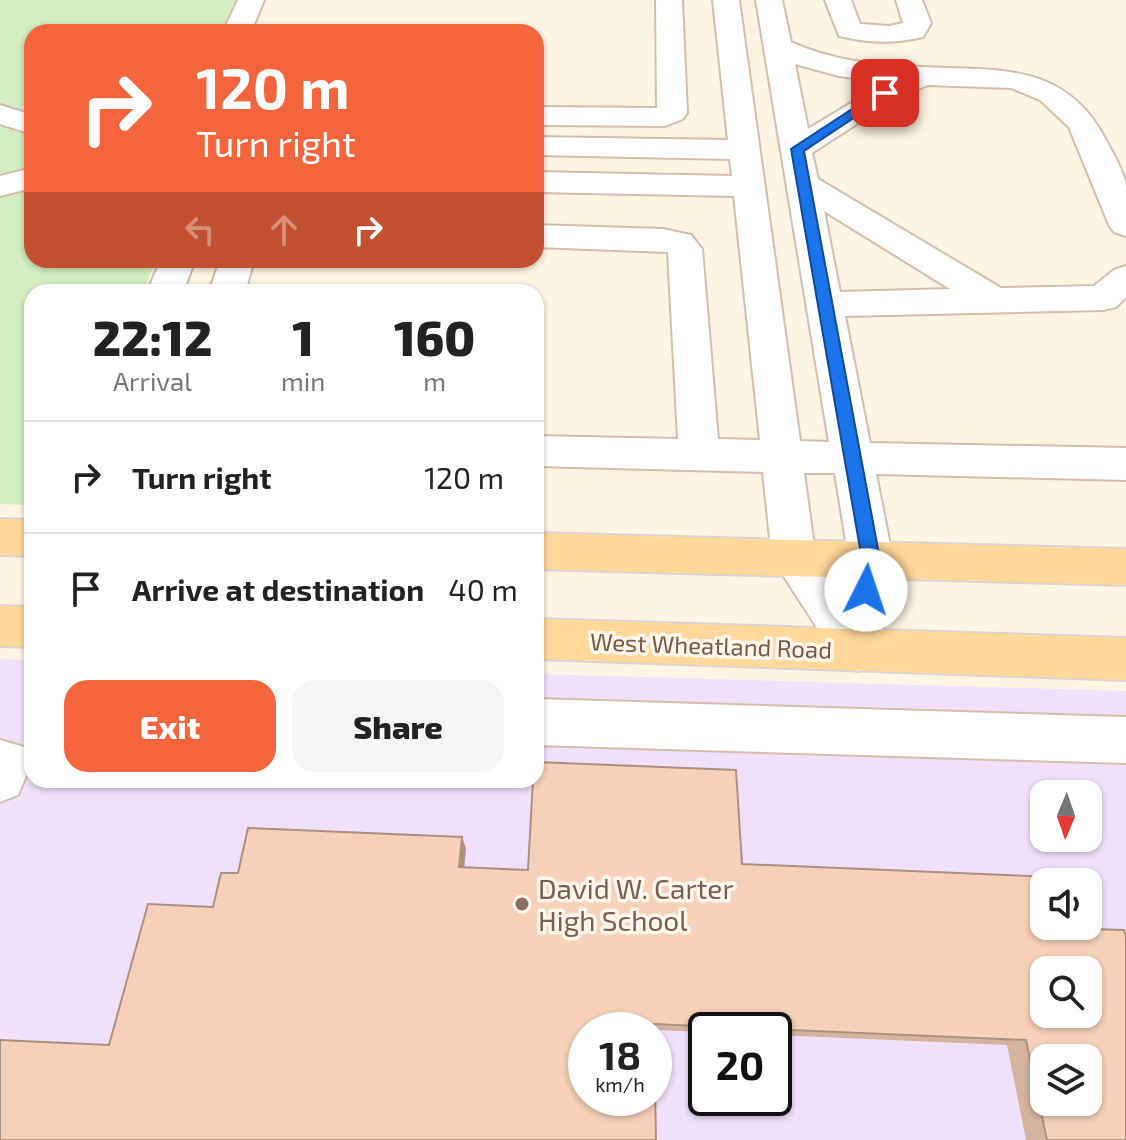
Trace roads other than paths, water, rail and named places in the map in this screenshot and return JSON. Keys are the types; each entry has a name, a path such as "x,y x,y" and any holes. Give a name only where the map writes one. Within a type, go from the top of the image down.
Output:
{"main road":[{"path":"0,537 24,538"},
{"path":"544,551 1126,567"},
{"path":"0,626 24,627"},
{"name":"West Wheatland Road","path":"544,639 1126,659"}],"lane":[{"path":"240,24 251,0"},
{"path":"544,116 665,117 672,113 669,0"},
{"path":"726,0 794,558 857,650"},
{"path":"769,0 871,560 857,650"},
{"path":"838,0 849,30 865,34 902,35 913,31 917,23 909,0"},
{"path":"778,47 800,57 846,68 924,76 996,75 1024,80 1063,103 1082,124 1126,225"},
{"path":"797,149 885,93 924,76"},
{"path":"0,114 24,122"},
{"path":"544,146 744,150"},
{"path":"0,186 24,180"},
{"path":"544,182 748,186"},
{"path":"804,185 991,298"},
{"path":"544,236 663,240 679,243 685,249 699,453"},
{"path":"826,304 991,298 1103,298 1126,278"},
{"path":"544,451 1126,464"},
{"path":"544,722 1126,740"}],"place":[{"name":"David W. Carter High School","path":"522,904"}]}
